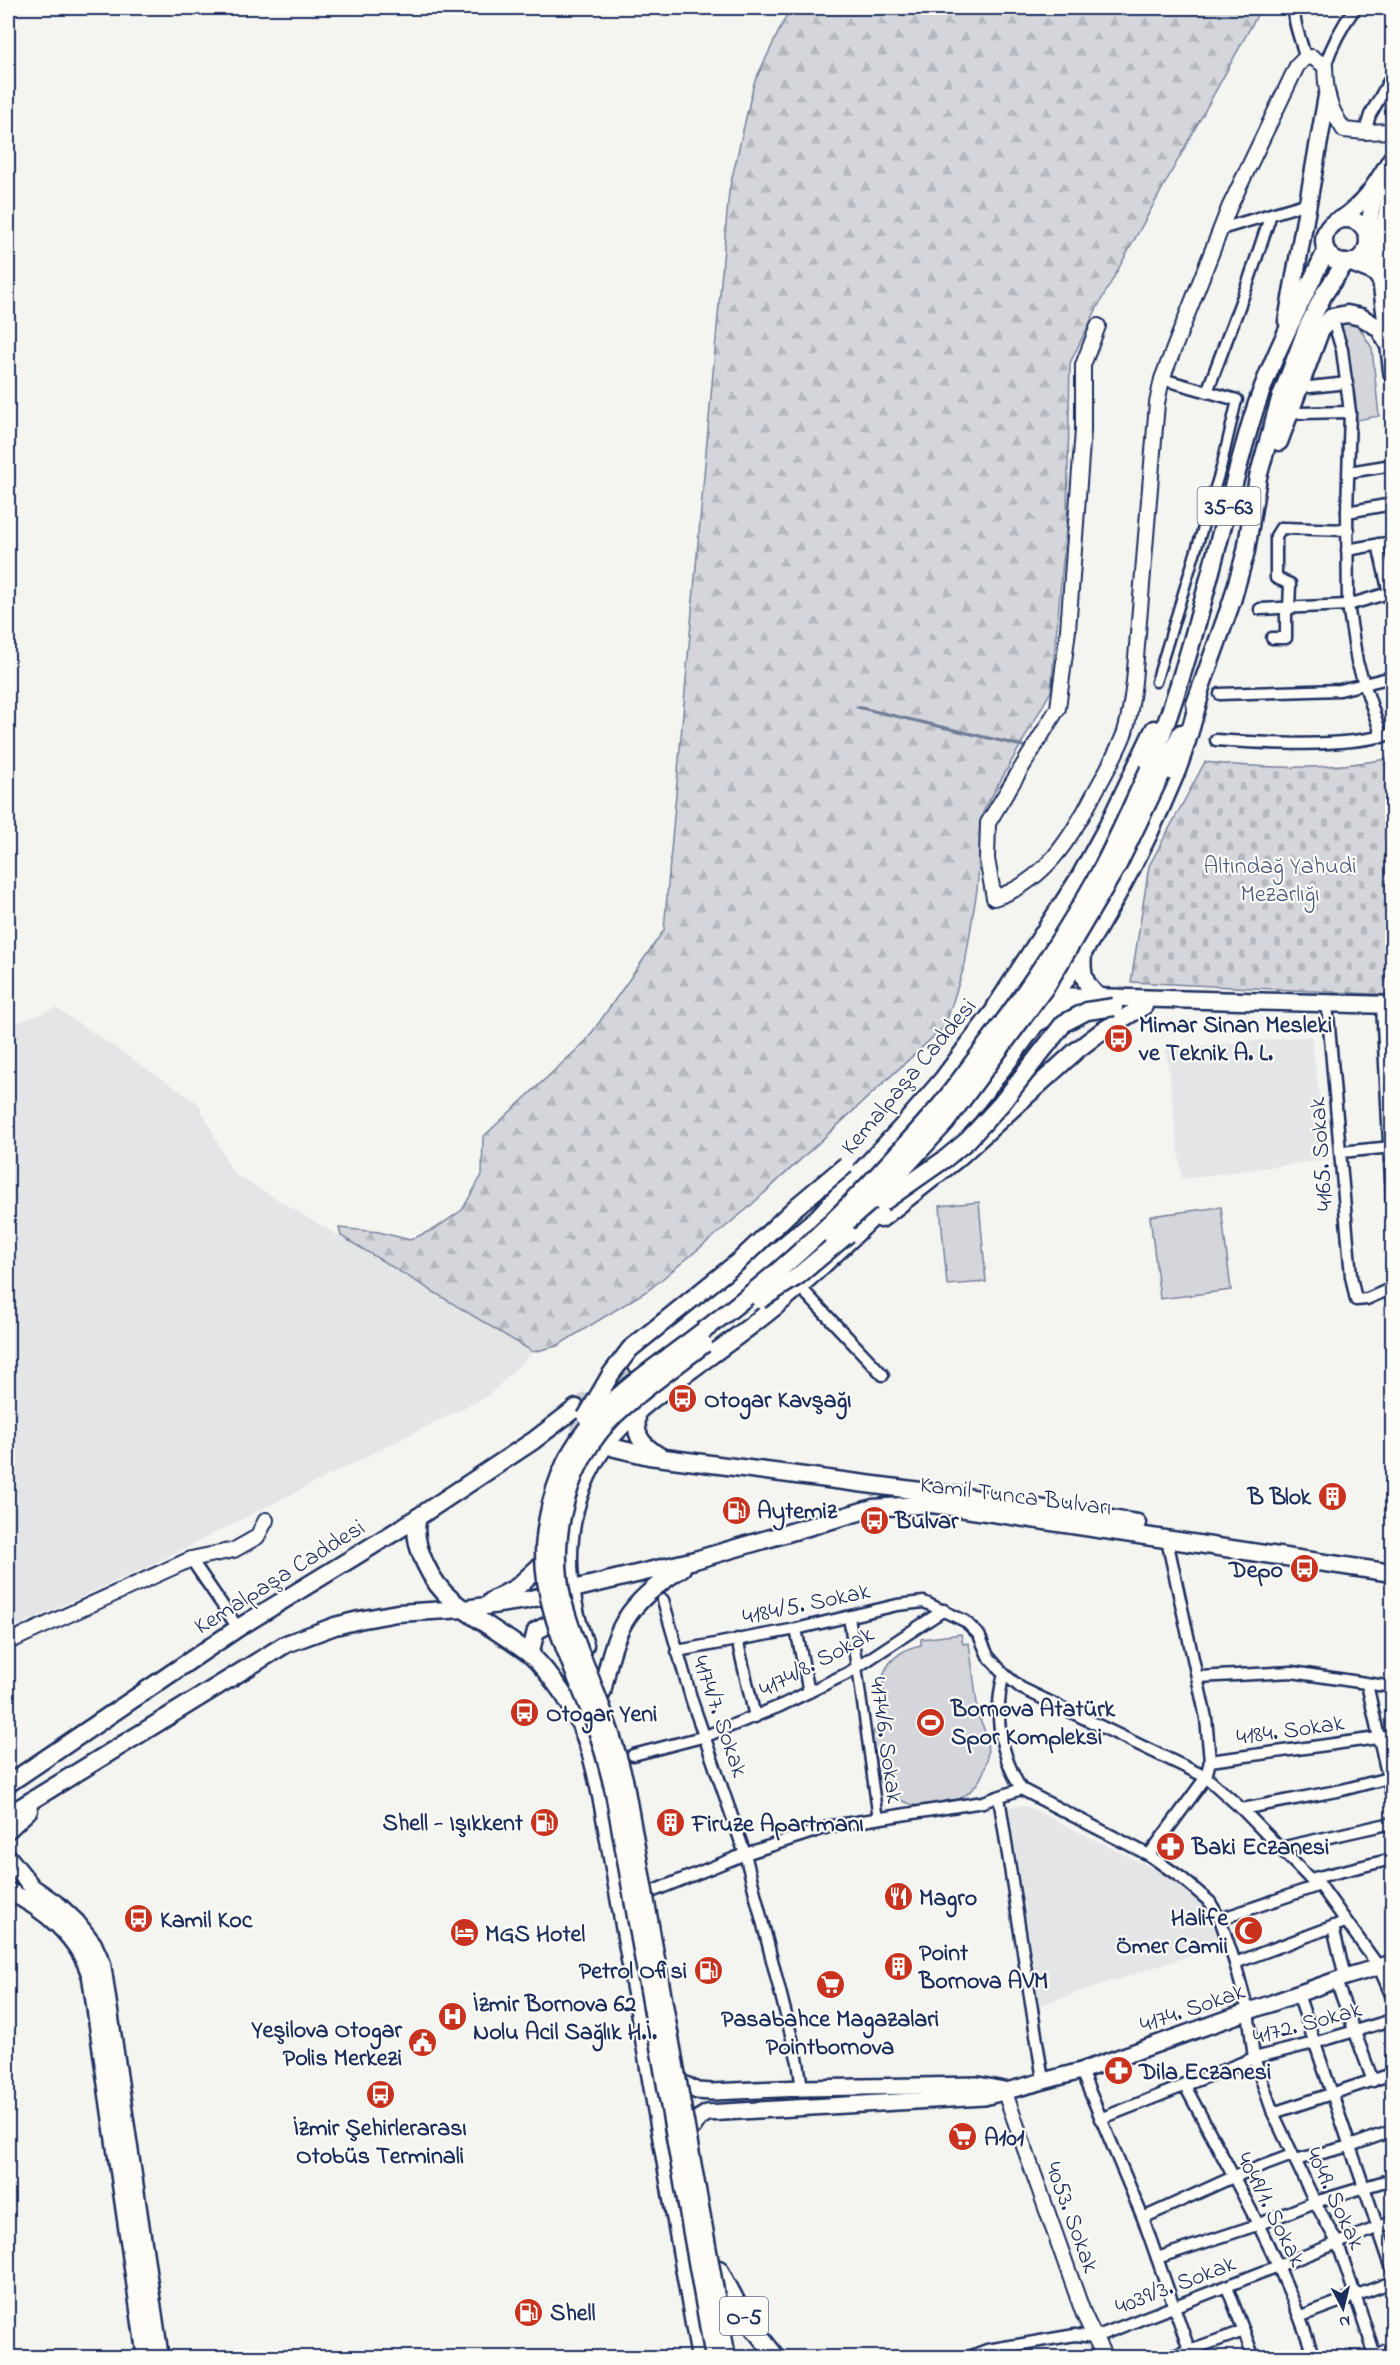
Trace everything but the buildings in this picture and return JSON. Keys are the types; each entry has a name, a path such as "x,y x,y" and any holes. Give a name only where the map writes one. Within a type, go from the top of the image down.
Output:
{"main road":[{"path":"1285,333 1326,96"},
{"path":"1392,157 1382,233 1383,273 1392,374"},
{"path":"1383,273 1334,259 1326,251 1323,239 1327,228 1355,209 1388,193"},
{"path":"1348,263 1361,257 1368,240 1371,211 1388,193"},
{"path":"1341,219 1358,222 1383,273"},
{"name":"35-63","path":"1155,772 1251,422 1285,333 1326,251"},
{"name":"35-63","path":"1155,772 1200,695 1232,601 1246,551 1258,477 1280,399 1307,328 1324,294 1348,263"},
{"path":"1246,551 1269,481 1282,430 1321,329 1332,317 1347,314 1361,317 1379,328 1390,344"},
{"path":"994,1010 1063,904 1096,847 1185,668"},
{"path":"735,2358 629,1772 621,1743 582,1638 569,1590 568,1548 575,1516 601,1447 638,1410 784,1298 832,1256 921,1165 970,1108 1029,1031 1083,954 1119,894 1165,800 1184,752 1200,695"},
{"path":"727,2358 624,1779 614,1741 562,1597 558,1563 559,1538 568,1490 589,1448 613,1417 635,1397 760,1300 883,1191 945,1122 1047,985 1118,865 1155,772"},
{"path":"570,1451 606,1405 634,1381 728,1312 815,1238 878,1174 942,1103 1036,978 1100,871 1155,772"},
{"path":"1083,954 1082,972 1085,982 1099,997"},
{"name":"Kemalpaşa Caddesi","path":"636,1364 818,1216 899,1130 942,1080 999,1004 1012,998 1054,996 1387,1009"},
{"path":"1029,1031 1049,1015 1068,1008 1109,1004 1138,1006"},
{"path":"760,1300 798,1276 890,1196 963,1144 1001,1104 1064,1023 1087,1011 1138,1006 1327,1007"},
{"path":"832,1256 957,1160 1077,1050 1138,1006"},
{"path":"942,1080 954,1075 967,1078 975,1089 974,1102 970,1108"},
{"path":"714,2358 614,1792 598,1733 553,1613 545,1571 545,1537 553,1499 570,1451 594,1402 630,1349 739,1261 797,1206 846,1165 899,1130"},
{"path":"760,1265 755,1277 760,1294 771,1300 784,1298"},
{"name":"Kemalpaşa Caddesi","path":"10,1781 238,1628 418,1517 533,1441 576,1408"},
{"path":"638,1410 635,1427 638,1436 647,1448 662,1457"},
{"path":"533,1441 571,1428"},
{"name":"Kamil Tunca Bulvarı","path":"601,1447 637,1454 959,1496 1392,1562"},
{"name":"Kamil Tunca Bulvarı","path":"569,1590 695,1560 873,1508 933,1504 1392,1573"},
{"path":"465,1609 498,1598 527,1579 557,1548 575,1516"},
{"path":"418,1517 414,1528 415,1538 423,1560 449,1597 530,1654 556,1684 578,1717 594,1758 700,2358"},
{"path":"602,1693 614,1643 620,1626 630,1611 661,1581 695,1560"},
{"path":"8,1815 286,1644 359,1620 397,1613 465,1609 526,1600 569,1590"},
{"path":"530,1654 536,1631 555,1621 564,1620 572,1623 582,1638"},
{"path":"8,1830 53,1786"},
{"path":"8,1857 32,1887 59,1906 76,1922 93,1944 102,1964 160,2358"},
{"path":"8,1891 41,1910 61,1927 73,1942 89,1970 146,2358"},
{"name":"4174. Sokak","path":"693,2127 699,2118 707,2113 976,2098 1081,2071 1248,2011 1386,1965"},
{"name":"4174. Sokak","path":"686,2085 697,2091 712,2092 978,2085 1004,2090"},
{"name":"O-5","path":"719,2269 744,2316 777,2358"}],"street":[{"path":"1294,8 1293,20 1302,41 1305,58"},
{"path":"1344,130 1326,96 1324,66 1343,25 1356,8"},
{"path":"1098,326 1083,364 1083,430 1068,630 1058,708 988,823 987,859 994,898 1009,893 1034,878 1071,836 1107,772 1125,732 1131,709 1134,682 1157,403 1162,379 1221,229 1297,66 1305,58 1312,57 1324,66"},
{"path":"1365,132 1370,115 1392,76"},
{"path":"1319,137 1344,130 1392,131"},
{"path":"1221,229 1308,203"},
{"path":"1207,392 1271,214"},
{"path":"1216,740 1262,743 1345,741 1387,735 1357,662 1348,605 1347,512 1350,412 1342,350 1332,317"},
{"path":"1156,682 1221,468 1237,400 1162,379"},
{"path":"1310,387 1347,383"},
{"path":"1300,413 1350,412"},
{"path":"1349,472 1392,465"},
{"path":"1347,512 1392,504"},
{"path":"1272,638 1286,638 1290,584 1276,578 1276,536 1281,528 1348,530"},
{"path":"1347,550 1392,542"},
{"path":"1378,544 1391,592 1392,607"},
{"path":"1260,609 1348,605 1391,592"},
{"path":"1220,694 1340,690 1392,677"},
{"name":"4165. Sokak","path":"1327,1007 1351,1276 1356,1300 1367,1299 1392,1288"},
{"path":"1387,1009 1392,1200"},
{"path":"1341,1152 1391,1147"},
{"path":"799,1286 883,1376"},
{"path":"8,1642 191,1559 234,1550 257,1537 266,1520"},
{"path":"1167,1539 1206,1718 1210,1761"},
{"path":"191,1559 238,1628"},
{"name":"4174/7. Sokak","path":"663,1600 677,1651 745,1854 798,2062 802,2088"},
{"name":"4184/5. Sokak","path":"677,1651 796,1629 897,1605 924,1602 965,1621 980,1635 988,1656 1021,1688 1206,1777 1242,1809 1310,1879 1320,1885"},
{"name":"4174/8. Sokak","path":"633,1755 706,1736 809,1692 857,1667 944,1610"},
{"path":"849,1617 857,1667"},
{"path":"796,1629 809,1692"},
{"path":"736,1639 755,1717"},
{"name":"4174/6. Sokak","path":"857,1667 878,1819"},
{"path":"1198,1677 1292,1672 1392,1687"},
{"path":"651,1892 745,1854 831,1826 972,1804 1021,1789 1005,1755 997,1713 999,1691 1004,1674"},
{"path":"1367,1684 1390,1777 1392,1796"},
{"name":"4184. Sokak","path":"1206,1777 1210,1761 1392,1736"},
{"path":"1149,1854 1206,1777"},
{"path":"1242,1809 1341,1790 1390,1777"},
{"name":"4049. Sokak","path":"1021,1789 1149,1854 1210,1902 1220,1919 1235,1964 1248,2011 1254,2058 1273,2113 1315,2202 1338,2244 1375,2357"},
{"path":"999,1797 1043,2080"},
{"path":"1280,1848 1392,1823"},
{"path":"1310,1879 1392,1859"},
{"path":"1220,1919 1320,1885 1345,1922 1386,1965 1392,1997"},
{"name":"4174. Sokak","path":"1235,1964 1345,1922"},
{"path":"1333,1927 1341,1979 1354,2031 1373,2081"},
{"path":"1298,1994 1392,2269"},
{"name":"4172. Sokak","path":"1100,2119 1254,2058 1392,2020"},
{"path":"1081,2071 1143,2218 1191,2354"},
{"path":"1273,2113 1392,2074"},
{"name":"4049/1. Sokak","path":"1184,2084 1279,2265 1301,2316 1314,2358"},
{"name":"4053. Sokak","path":"1004,2090 1084,2315 1105,2358"},
{"path":"1143,2218 1233,2177 1293,2157 1350,2146 1392,2131"},
{"path":"1157,2258 1257,2225 1315,2202 1392,2180"},
{"name":"4039/3. Sokak","path":"966,2358 987,2350 1075,2335 1095,2337 1392,2222"},
{"path":"1301,2316 1392,2282"},
{"path":"1227,2287 1254,2358"},
{"path":"1167,2358 1191,2354 1244,2331"},
{"path":"1375,2357 1392,2349"}],"shaded area":[{"path":"56,1008 198,1103 233,1173 533,1352 489,1395 151,1565 8,1630 8,1026"},
{"path":"1311,1036 1329,1159 1182,1179 1166,1049"},
{"path":"1026,1806 1166,1875 1205,1907 1222,1945 1040,2005 1009,1807"}],"green space":[{"path":"790,8 1261,8 1097,308 1070,363 1067,517 1051,691 983,812 977,890 965,964 945,1026 747,1209 650,1289 557,1346 533,1352 341,1236 339,1228 379,1232 410,1240 436,1228 462,1210 482,1175 483,1137 586,1041 664,930 729,191 754,83"},
{"path":"1339,320 1359,327 1372,348 1379,416 1357,420"},
{"name":"Altındağ Yahudi Mezarlığı","path":"1392,758 1392,995 1131,982 1149,866 1205,762 1299,767 1346,765"},
{"path":"979,1202 986,1282 947,1285 940,1206"},
{"path":"1221,1207 1231,1290 1160,1299 1150,1216"},
{"name":"Bornova Atatürk Spor Kompleksi","path":"961,1634 963,1644 969,1643 978,1711 975,1712 983,1725 987,1741 986,1766 976,1785 960,1798 941,1806 920,1806 900,1800 884,1785 873,1763 871,1753 872,1737 884,1709 883,1679 885,1672 896,1656 921,1645 921,1639"}],"waterway":[{"path":"857,707 1031,748"}],"tunnel":[{"path":"576,1408 636,1364"},
{"path":"571,1428 585,1427 597,1435"}],"place":[{"name":"Mimar Sinan Mesleki ve Teknik A. L.","path":"1118,1038"},
{"name":"Otogar Kavşağı","path":"683,1399"},
{"name":"B Blok","path":"1332,1496"},
{"name":"Aytemiz","path":"736,1510"},
{"name":"Bulvar","path":"874,1520"},
{"name":"Depo","path":"1304,1569"},
{"name":"Otogar Yeni","path":"525,1713"},
{"name":"Bornova Atatürk Spor Kompleksi","path":"930,1722"},
{"name":"Shell - Işıkkent","path":"544,1822"},
{"name":"Firuze Apartmanı","path":"671,1823"},
{"name":"Baki Eczanesi","path":"1171,1846"},
{"name":"Magro","path":"898,1897"},
{"name":"Kamil Koc","path":"139,1919"},
{"name":"Halife Ömer Camii","path":"1249,1931"},
{"name":"MGS Hotel","path":"464,1933"},
{"name":"Point Bornova AVM","path":"898,1966"},
{"name":"Petrol Ofisi","path":"708,1970"},
{"name":"Pasabahce Magazalari Pointbornova","path":"830,1985"},
{"name":"İzmir Bornova 62 Nolu Acil Sağlık H.İ.","path":"452,2017"},
{"name":"Yeşilova Otogar Polis Merkezi","path":"423,2043"},
{"name":"Dila Eczanesi","path":"1118,2071"},
{"name":"İzmir Şehirlerarası Otobüs Terminali","path":"380,2094"},
{"name":"A101","path":"963,2137"},
{"name":"Shell","path":"529,2312"}]}
